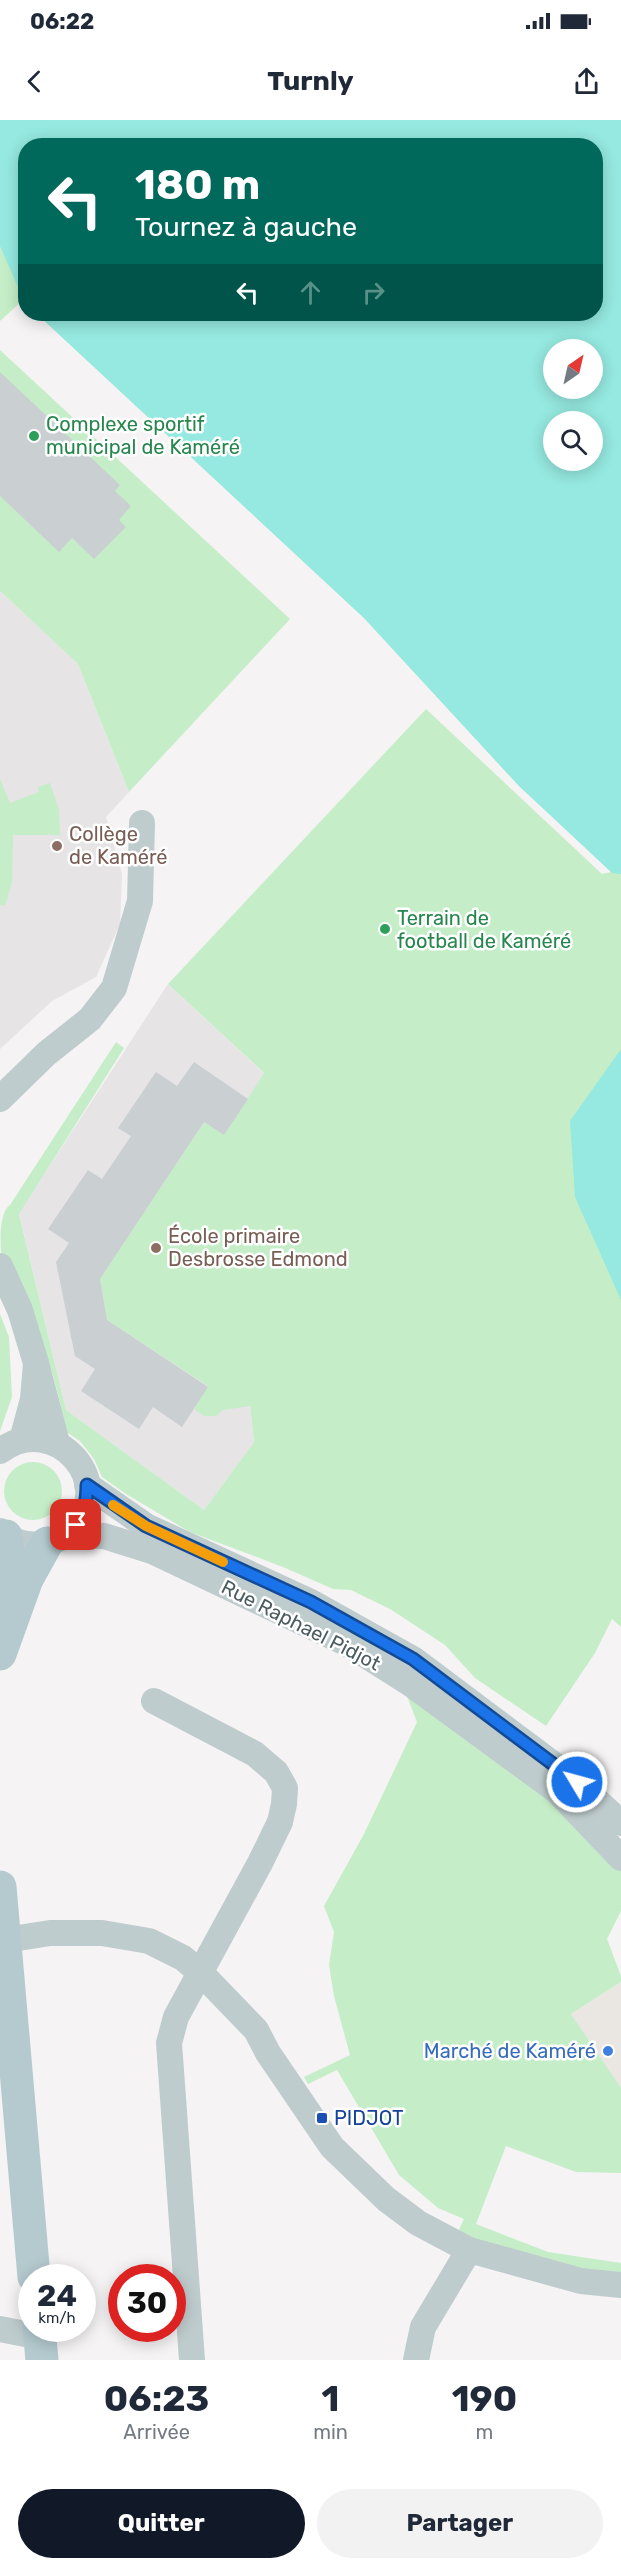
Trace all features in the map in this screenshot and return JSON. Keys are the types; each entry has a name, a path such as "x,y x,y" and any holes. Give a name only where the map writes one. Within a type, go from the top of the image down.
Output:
{"main road":[{"path":"0,1615 8,1553 3,1534"},
{"path":"0,1654 27,1579 56,1539"},
{"path":"0,1887 2,1941 33,2264"}],"street":[{"path":"0,1099 45,1054 90,1019 114,988 140,901 142,823"},
{"path":"0,1266 20,1310 57,1443"},
{"path":"11,1445 33,1399 36,1363"},
{"path":"11,1445 46,1440 57,1443 78,1461 87,1485 87,1500 83,1513 56,1539"},
{"name":"Rue Raphael Pidjot","path":"87,1485 146,1526 311,1602 413,1659 577,1782 621,1823"},
{"name":"Rue Raphael Pidjot","path":"3,1534 19,1542 32,1545 56,1539 104,1536 152,1551 348,1644 411,1684 557,1791 621,1858"},
{"path":"154,1701 255,1754 276,1772 285,1788 280,1822 176,2017 169,2043 192,2360"},
{"path":"2,1941 50,1933 102,1932 149,1941 183,1958 201,1973 256,2030 268,2053 332,2148 386,2199 418,2223 469,2250 581,2281 621,2285"},
{"path":"416,2360 423,2326 469,2250"},
{"path":"0,2329 18,2335"}],"shaded area":[{"name":"Collège de Kaméré","path":"0,591 78,664 129,792 106,817 122,874 120,924 96,977 52,1001 0,1049"},
{"name":"École primaire Desbrosse Edmond","path":"168,984 344,1148 245,1367 254,1442 204,1510 66,1410 19,1213"},
{"name":"Marché de Kaméré","path":"621,1982 621,2089 571,2014"}],"green space":[{"path":"0,120 621,120 621,1627 612,1619 595,1653 546,1726 475,1678 445,1645 390,1609 351,1590 333,1589 283,1567 190,1532 102,1477 94,1459 80,1441 65,1431 58,1394 47,1358 20,1287 1,1251 1,1232 2,1219 7,1208 116,1042 124,1048 19,1214 66,1410 204,1510 254,1442 250,1406 223,1410 216,1416 204,1416 194,1409 208,1386 107,1320 100,1279 204,1122 224,1135 264,1073 168,984 426,709 602,874 612,872 519,786 364,618 45,321 603,321 603,138 18,138 18,305 0,321"},
{"path":"0,350 290,619 129,792 78,664 0,591"},
{"path":"0,779 10,803 39,792 38,787 50,783 59,810 60,835 13,835 12,882 5,906 0,905"},
{"path":"0,1314 9,1337 12,1397 0,1431"},
{"path":"27,1462 39,1462 49,1466 58,1475 62,1497 54,1512 39,1520 27,1520 17,1516 8,1507 4,1497 4,1485 8,1475 17,1466"},
{"path":"405,1691 527,1775 621,1868 621,1911 607,1939 621,1976 621,1982 571,2014 621,2088 621,2173 576,2172 506,2146 476,2224 548,2252 621,2263 621,2277 608,2277 457,2234 464,2219 438,2208 399,2175 337,2070 308,2084 304,2077 350,2055 334,1996 329,1965 334,1932 324,1906 364,1834 417,1722"}],"water":[{"path":"0,120 621,120 621,874 612,873 519,786 364,618 45,321 603,321 603,138 18,138 18,287 0,246"},
{"path":"621,1049 621,1300 575,1197 570,1121"}],"building":[{"name":"Complexe sportif municipal de Kaméré","path":"0,372 120,485 115,491 131,506 119,520 126,527 94,559 72,538 59,552 0,496"},
{"name":"École primaire Desbrosse Edmond","path":"194,1062 248,1099 224,1135 204,1122 100,1279 107,1320 208,1387 182,1427 153,1407 139,1429 81,1391 95,1369 75,1356 56,1262 69,1243 48,1229 88,1170 102,1179 131,1136 118,1128 156,1072 177,1086"}],"slow traffic":[{"path":"113,1505 146,1526 223,1562"}],"place":[{"name":"Complexe sportif municipal de Kaméré","path":"34,436"},
{"name":"Collège de Kaméré","path":"57,846"},
{"name":"Terrain de football de Kaméré","path":"385,929"},
{"name":"École primaire Desbrosse Edmond","path":"156,1248"},
{"name":"Marché de Kaméré","path":"608,2051"},
{"name":"PIDJOT","path":"322,2118"}],"route":[{"path":"76,1525 87,1500 87,1485 146,1526 311,1602 413,1659 577,1782"}]}
